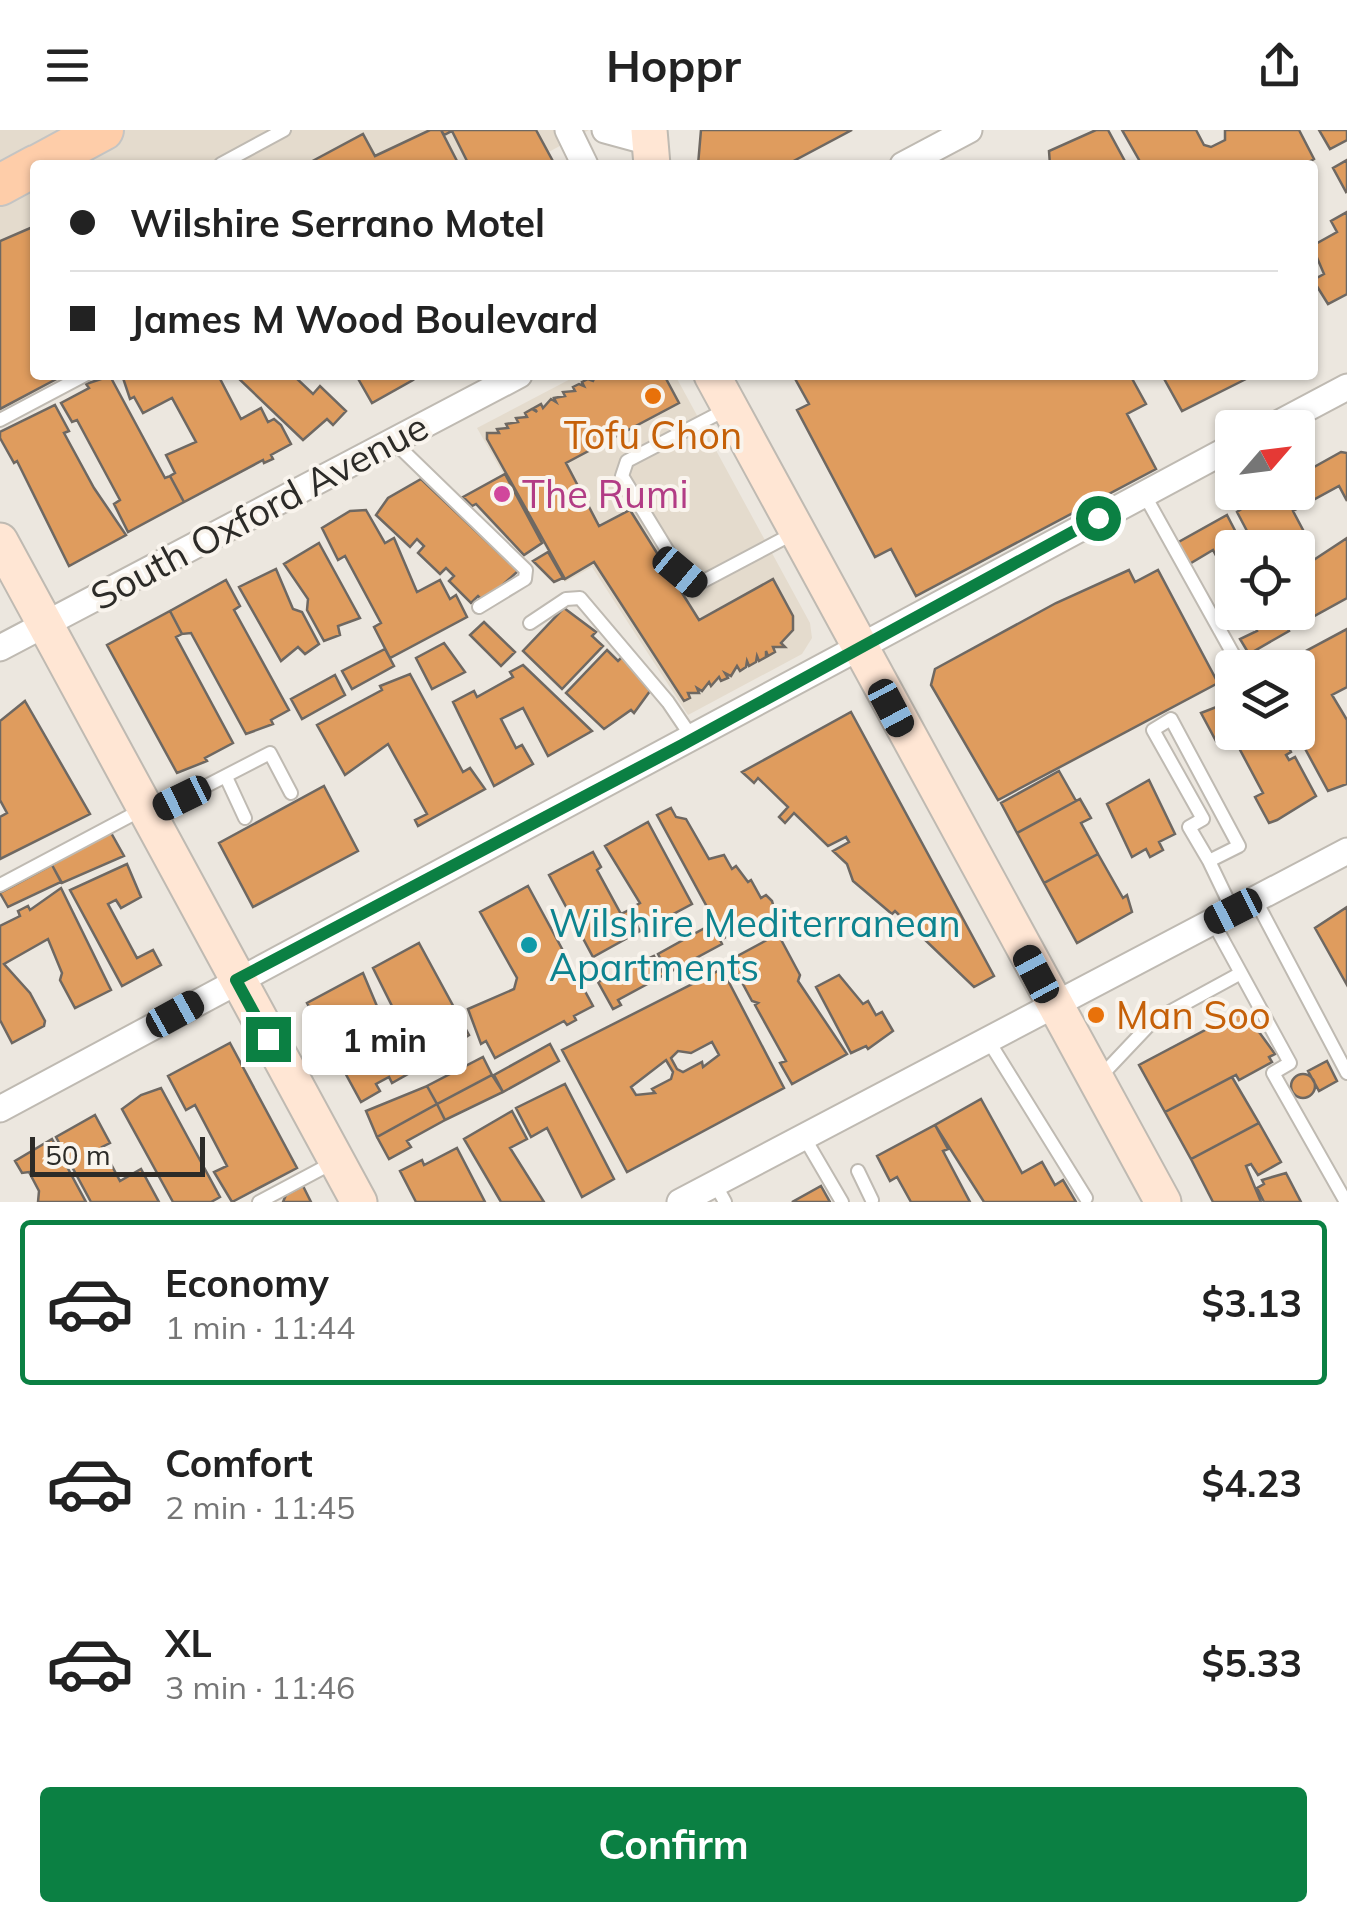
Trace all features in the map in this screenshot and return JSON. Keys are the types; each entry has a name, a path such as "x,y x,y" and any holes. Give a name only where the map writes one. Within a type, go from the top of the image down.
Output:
{"main road":[{"path":"52,160 103,130"},
{"path":"0,185 30,171"},
{"path":"715,380 1052,1006 1163,1202"},
{"path":"0,541 359,1202"}],"street":[{"path":"568,130 583,160"},
{"path":"606,130 650,146"},
{"path":"912,160 968,130"},
{"name":"South Oxford Avenue","path":"0,648 502,380"},
{"path":"1303,410 1347,386"},
{"path":"0,1110 1215,456"},
{"path":"680,1202 720,1193 804,1137 1347,851"}],"lane":[{"path":"228,160 284,130"},
{"path":"0,420 76,380"},
{"path":"729,408 627,461 622,476 680,572 696,585 796,532"},
{"path":"393,441 526,570 525,579 479,607"},
{"path":"1144,494 1231,650"},
{"path":"530,623 566,599 580,598 668,702 693,739"},
{"path":"1209,861 1238,846 1172,719 1153,730 1203,819 1190,827 1234,911 1347,1073"},
{"path":"0,885 270,753 292,793"},
{"path":"226,777 246,818"},
{"path":"1234,911 1241,973 1290,1063 1273,1073 1346,1202"},
{"path":"1095,1082 1153,1021 1241,973"},
{"path":"988,1040 1086,1198"},
{"path":"804,1137 842,1202"},
{"path":"260,1202 336,1162"},
{"path":"858,1170 871,1201"}],"shaded area":[{"path":"0,130 589,130 534,160 30,160 30,380 63,380 0,413"},
{"path":"568,380 678,380 810,623 812,638 802,654 688,715 592,567 565,582 477,428"}],"building":[{"path":"430,130 441,130 456,160 314,160 363,134 375,156"},
{"path":"441,130 536,130 552,160 466,160 452,131 444,135"},
{"path":"701,130 852,130 795,160 698,160"},
{"path":"1096,130 1108,130 1124,160 1050,160 1049,151"},
{"path":"1122,130 1196,130 1204,145 1211,147 1225,140 1225,130 1299,130 1314,159 1312,160 1139,160"},
{"path":"1319,130 1347,130 1347,140 1330,149"},
{"path":"1347,160 1347,191 1346,192 1333,168"},
{"path":"1347,212 1347,294 1328,304 1318,288 1318,277 1324,274 1318,260 1318,243 1337,232 1331,221"},
{"path":"30,228 30,380 55,380 0,409 0,241"},
{"path":"112,380 165,478 170,476 184,502 128,532 114,504 120,500 77,420 72,422 61,403 89,388 86,384"},
{"path":"124,380 221,380 241,419 261,408 268,422 274,419 281,425 291,444 271,455 273,459 264,463 263,460 184,502 170,476 175,473 166,455 196,442 172,398 143,413 134,397 130,399"},
{"path":"240,380 298,380 313,394 320,386 346,411 333,425 327,419 303,440"},
{"path":"359,380 413,380 372,403"},
{"path":"586,380 667,380 679,403 566,463 599,526 630,510 699,620 773,579 793,616 793,630 781,643 785,647 773,647 775,652 768,656 766,651 766,657 759,661 757,656 749,666 747,661 740,671 737,666 731,676 725,673 728,678 721,681 719,677 711,686 709,682 702,691 697,688 699,693 688,693 690,698 684,701 594,562 565,579 487,439 487,433 499,433 497,429 508,428 506,424 527,417 525,413 532,409 537,412 534,408 541,404 543,408 551,399 556,402 554,398 565,396 563,392 575,391 573,387 584,386 582,382"},
{"path":"796,380 1133,380 1146,404 1127,414 1156,469 916,596 891,549 875,557 797,410 809,404"},
{"path":"1165,380 1244,380 1182,411"},
{"path":"55,405 69,431 64,433 94,488 126,535 69,566 17,461 14,463 0,438 0,432"},
{"path":"1341,452 1347,453 1347,501 1339,486 1315,499 1315,467"},
{"path":"505,474 542,543 524,555 476,504 472,506 463,497"},
{"path":"421,479 518,571 484,602 478,596 471,603 449,581 454,576 446,568 440,574 418,553 424,546 417,539 410,547 376,515 388,498"},
{"path":"366,510 385,543 394,538 417,592 440,580 450,599 456,595 467,617 390,658 374,627 381,623 345,556 338,560 322,528 350,511"},
{"path":"1295,510 1303,530 1246,530 1237,512"},
{"path":"1227,515 1235,530 1215,530 1215,554 1213,550 1186,566 1175,544"},
{"path":"1347,538 1347,598 1315,616 1315,559"},
{"path":"319,543 360,618 338,626 340,635 324,641 307,610 308,599 284,564"},
{"path":"548,552 563,578 554,582 533,561"},
{"path":"276,569 293,609 302,612 319,644 305,654 298,647 281,661 239,587"},
{"path":"1129,570 1135,582 1158,570 1215,677 1215,685 998,800 931,685 935,669 1056,603"},
{"path":"226,580 240,606 234,610 289,710 271,720 273,724 246,734 191,633 182,634 170,611"},
{"path":"564,608 596,632 592,636 603,646 562,689 523,651"},
{"path":"170,611 182,634 176,637 233,743 205,758 207,761 177,773 107,645"},
{"path":"484,622 515,652 501,666 470,635"},
{"path":"1347,629 1347,687 1332,695 1347,720 1347,784 1328,791 1306,750 1315,750 1315,650 1308,650"},
{"path":"1257,631 1289,631 1256,650 1247,650 1240,639"},
{"path":"444,643 465,672 432,689 416,658"},
{"path":"385,649 394,666 352,689 342,671"},
{"path":"607,650 618,661 622,657 650,691 634,713 631,710 604,729 566,693"},
{"path":"523,665 592,731 548,756 523,708 501,719 516,748 522,745 533,764 494,786 453,702 474,691 477,697 513,677 510,672"},
{"path":"410,674 463,772 470,768 485,789 418,826 415,820 427,814 388,744 345,775 317,725 382,690 380,686"},
{"path":"335,675 345,695 302,719 291,699"},
{"path":"25,701 90,814 0,859 0,817 7,813 0,800 0,721"},
{"path":"1215,708 1215,739 1201,713"},
{"path":"851,712 994,976 974,987 895,911 892,914 853,881 847,864 833,851 849,842 846,837 828,846 794,813 785,823 779,817 788,807 758,778 754,783 742,772"},
{"path":"1240,750 1290,750 1286,755 1289,760 1295,757 1316,796 1269,823 1255,797 1263,793"},
{"path":"1059,771 1076,801 1017,833 1001,803"},
{"path":"1149,780 1175,834 1159,842 1163,850 1150,857 1146,849 1132,857 1107,804"},
{"path":"324,786 358,851 253,907 219,843"},
{"path":"1080,799 1091,818 1081,823 1098,854 1044,883 1017,833"},
{"path":"671,808 676,817 686,819 709,859 724,855 732,869 736,866 748,882 751,880 761,898 766,895 772,901 775,912 724,938 657,815"},
{"path":"648,822 692,904 645,929 633,907 640,903 605,846"},
{"path":"110,831 124,856 62,883 52,865"},
{"path":"593,852 601,867 597,870 621,914 629,910 640,931 593,957 549,875"},
{"path":"1098,854 1123,898 1127,895 1132,912 1077,943 1044,883"},
{"path":"127,864 141,897 121,908 116,900 108,904 137,958 153,950 161,965 122,986 70,890"},
{"path":"52,865 61,882 8,907 0,893"},
{"name":"Wilshire Mediterranean Apartments","path":"528,886 593,1006 574,1016 576,1020 567,1025 564,1021 495,1058 486,1041 481,1044 468,1009 514,989 517,978 480,912"},
{"path":"61,888 111,990 75,1008 60,980 62,973 48,939 4,964 30,993 45,1021 44,1026 12,1043 0,1020 0,926 20,916 18,911 28,906 30,910"},
{"path":"1347,907 1347,985 1315,928"},
{"path":"712,924 722,944 668,973 658,954"},
{"path":"778,934 800,975 798,981 847,1054 792,1084 780,1063 786,1061 755,1005 758,1003 752,1001 730,960"},
{"path":"419,943 469,1035 422,1066 373,968"},
{"path":"654,956 664,975 618,1000 621,1005 613,1009 598,982"},
{"path":"722,969 784,1088 627,1172 562,1050","holes":["712,1042 719,1055 703,1067 702,1062 683,1072 677,1069 671,1058 678,1051 691,1053","666,1060 673,1072 671,1079 652,1089 655,1093 636,1095 631,1087"]},
{"path":"363,973 379,1011 415,1070 392,1083 389,1077 376,1084 380,1091 361,1102 307,1003"},
{"path":"839,975 863,1004 868,1001 876,1015 882,1012 893,1031 868,1049 866,1046 851,1053 816,987"},
{"path":"1243,1010 1275,1054 1269,1057 1272,1062 1239,1080 1236,1075 1165,1112 1139,1065"},
{"path":"230,1043 297,1168 232,1202 214,1172 227,1166 195,1105 186,1110 168,1076"},
{"path":"550,1044 559,1061 503,1092 494,1075"},
{"path":"483,1057 492,1075 437,1104 427,1086"},
{"path":"1327,1061 1337,1081 1319,1091 1308,1071"},
{"path":"1303,1074 1315,1086 1303,1098 1291,1086"},
{"path":"492,1075 503,1092 445,1120 437,1104"},
{"path":"1232,1077 1259,1123 1191,1159 1165,1112"},
{"path":"565,1084 614,1179 582,1197 547,1128 531,1137 516,1108"},
{"path":"427,1086 437,1104 377,1137 366,1111"},
{"path":"161,1088 220,1197 211,1202 173,1202 122,1109 141,1095"},
{"path":"981,1099 1022,1173 1042,1162 1055,1185 1063,1180 1076,1202 984,1202 935,1125"},
{"path":"437,1104 445,1120 407,1141 411,1147 389,1159 377,1137"},
{"path":"512,1111 527,1139 510,1148 544,1202 501,1202 464,1139"},
{"path":"95,1115 110,1143 102,1147 120,1181 141,1169 159,1202 91,1202 56,1137"},
{"path":"1259,1123 1281,1162 1258,1175 1251,1164 1246,1166 1261,1202 1213,1202 1191,1159"},
{"path":"935,1125 948,1149 943,1151 970,1202 911,1202 897,1177 890,1181 877,1156"},
{"path":"52,1139 86,1202 38,1202 39,1191 29,1172 22,1173 15,1161"},
{"path":"457,1148 485,1202 416,1202 400,1171 422,1160 424,1165"},
{"path":"1286,1173 1301,1202 1264,1202 1257,1188 1264,1184 1262,1180"},
{"path":"303,1186 311,1202 283,1202 286,1195"},
{"path":"821,1186 830,1202 792,1202"}],"place":[{"name":"Tofu Chon","path":"653,396"},
{"name":"The Rumi","path":"502,494"},
{"name":"Wilshire Mediterranean Apartments","path":"529,945"},
{"name":"Man Soo","path":"1096,1015"}],"route":[{"path":"268,1039 236,980 682,745 1098,518"}]}
